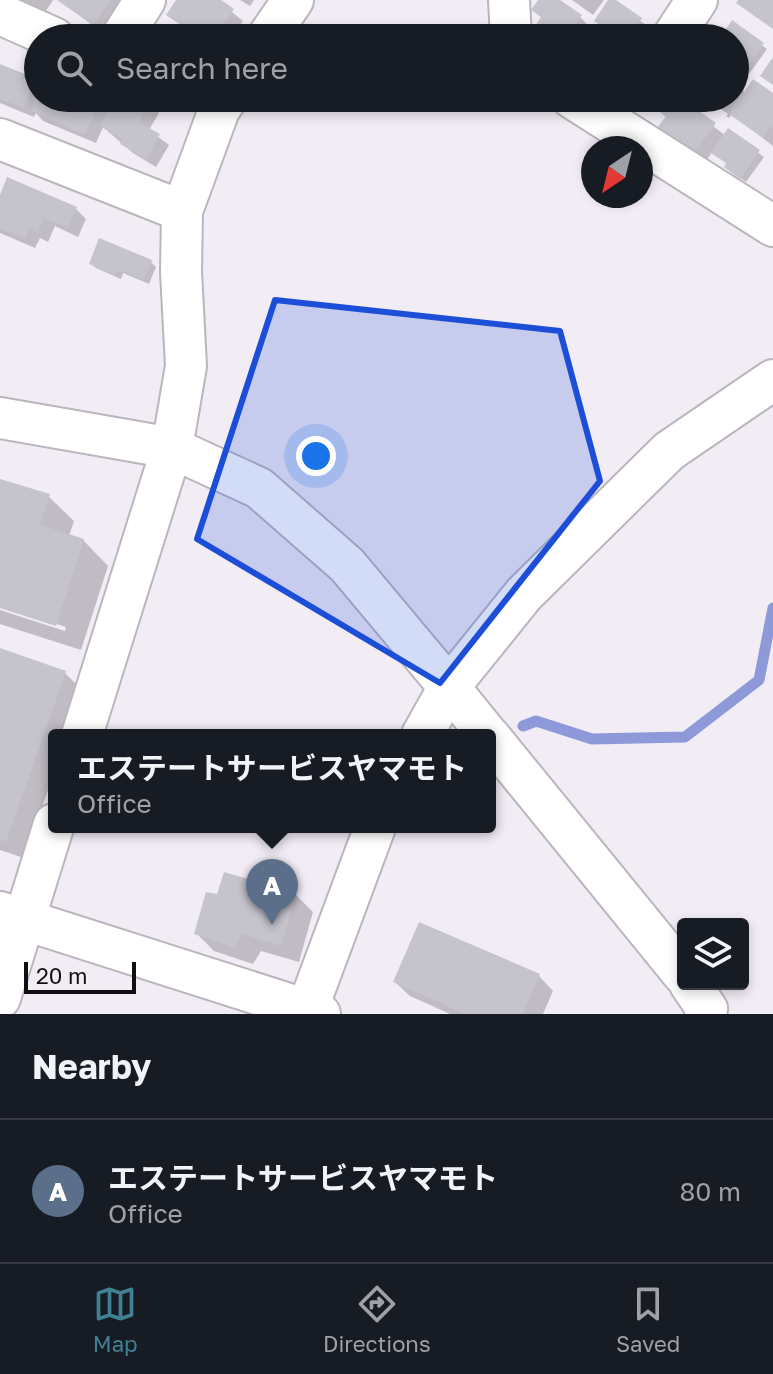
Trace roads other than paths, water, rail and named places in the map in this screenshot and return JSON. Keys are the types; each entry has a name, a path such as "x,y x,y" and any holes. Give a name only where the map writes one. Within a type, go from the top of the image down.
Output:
{"street":[{"path":"130,24 145,0"},
{"path":"277,24 293,0"},
{"path":"509,0 510,24"},
{"path":"681,24 697,0"},
{"path":"0,14 24,25"},
{"path":"84,729 172,448 186,366 181,272 182,211 218,112"},
{"path":"623,112 769,214"},
{"path":"0,139 182,211"},
{"path":"425,729 449,687 524,594 669,451 773,380"},
{"path":"0,418 172,448 259,488 347,565 483,729"},
{"path":"496,745 677,967"},
{"path":"0,998 12,916 50,833"},
{"path":"12,916 301,1011 373,833"}],"waterway":[{"path":"523,726 536,721 592,739 685,737 759,680 773,608"}],"place":[{"name":"エステートサービスヤマモト","path":"272,925"}]}
